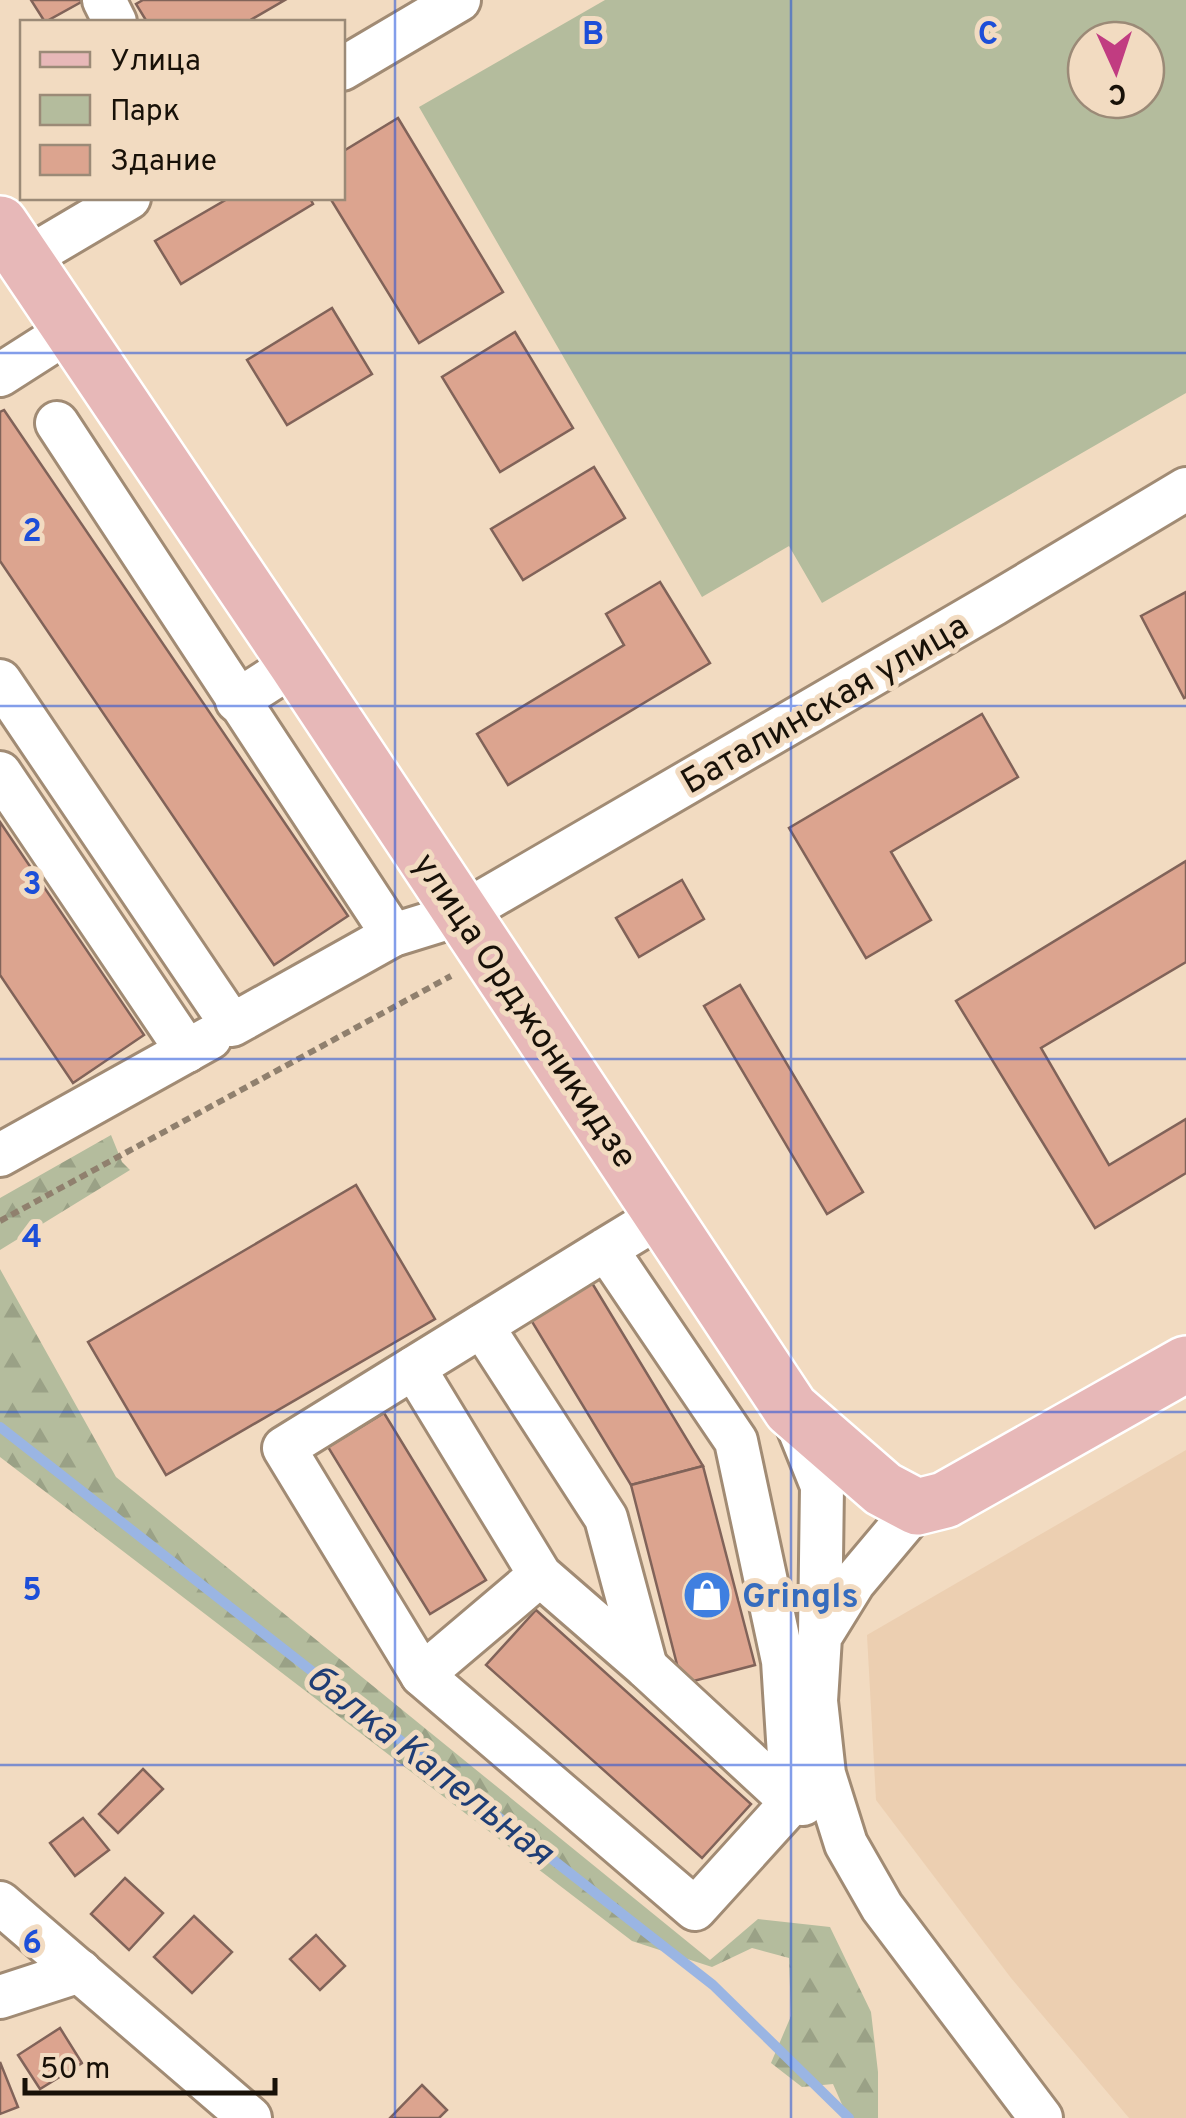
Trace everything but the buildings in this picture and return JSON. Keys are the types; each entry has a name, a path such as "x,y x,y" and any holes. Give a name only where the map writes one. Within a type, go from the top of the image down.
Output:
{"main road":[{"name":"улица Орджоникидзе","path":"12,242 791,1409 883,1489 918,1507"},
{"path":"918,1507 945,1500 1186,1364"}],"street":[{"path":"345,68 459,0"},
{"path":"12,242 123,200"},
{"path":"0,341 64,318"},
{"path":"0,375 64,318"},
{"path":"57,423 393,936"},
{"name":"Баталинская улица","path":"0,1156 393,936 474,933 994,604 1186,489"},
{"path":"237,701 296,663"},
{"path":"0,681 232,1025"},
{"path":"0,773 187,1051"},
{"path":"662,1214 284,1448 422,1674 695,1909 813,1805 824,1774 816,1701 822,1486 791,1409"},
{"path":"606,1249 736,1442 813,1805"},
{"path":"482,1326 606,1518 646,1667"},
{"path":"684,1365 740,1332"},
{"path":"414,1368 540,1575 813,1805 846,1844 882,1907 1041,2118"},
{"path":"820,1637 854,1582 918,1507"},
{"path":"422,1674 540,1575"},
{"path":"0,1903 250,2118"},
{"path":"0,1996 80,1972"}],"path":[{"path":"0,1221 460,971 474,933"}],"shaded area":[{"path":"1186,1450 1186,2118 1129,2118 1011,1978 876,1800 867,1635"}],"green space":[{"path":"605,0 1186,0 1186,393 822,603 789,546 702,597 419,107"},
{"path":"111,1135 122,1162 130,1170 0,1250 0,1198"},
{"path":"0,1269 116,1477 710,1960 758,1919 830,1927 871,2012 878,2072 878,2118 848,2118 833,2084 802,2087 771,2063 791,2016 789,1958 752,1948 712,1967 632,1941 0,1457"}],"waterway":[{"name":"балка Капельная","path":"0,1427 713,1985 849,2118"}],"place":[{"name":"Gringls","path":"707,1595"}]}
